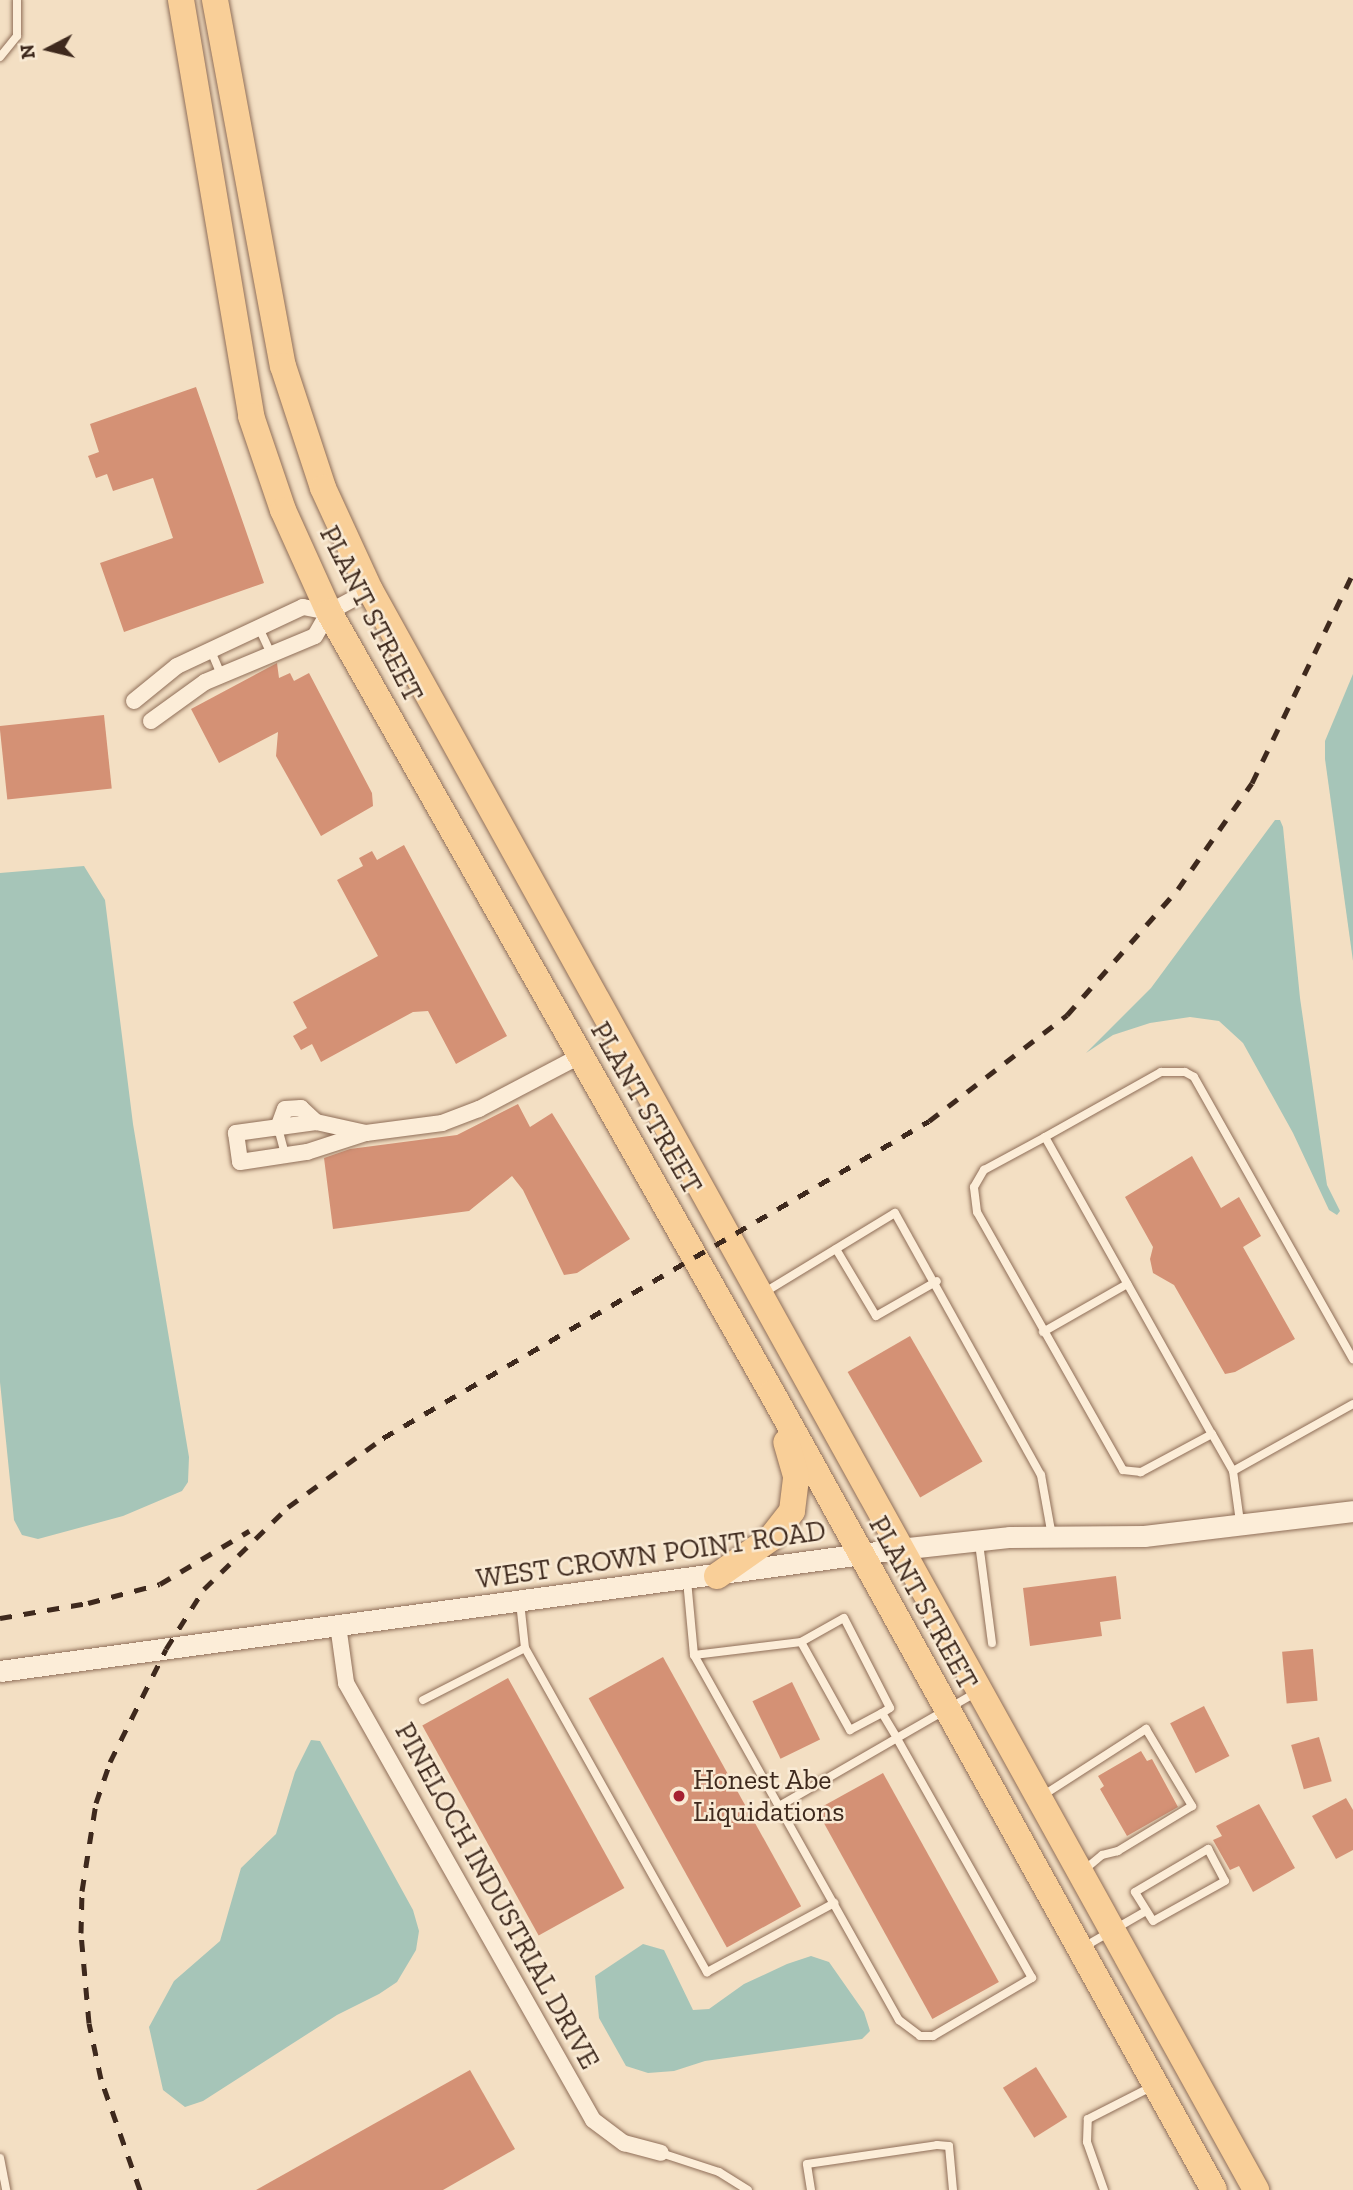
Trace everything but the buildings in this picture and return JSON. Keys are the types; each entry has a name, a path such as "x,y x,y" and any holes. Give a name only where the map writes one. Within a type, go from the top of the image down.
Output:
{"main road":[{"name":"PLANT STREET","path":"181,0 251,416 283,510 329,611 772,1393 1213,2190"},
{"name":"PLANT STREET","path":"215,0 282,366 323,488 370,590 899,1549 1114,1928 1256,2190"},
{"path":"533,974 555,993 598,1003"},
{"path":"580,1056 596,1050 608,1053 640,1079"},
{"path":"717,1576 771,1538 792,1511 796,1476 772,1393"},
{"path":"1156,2085 1182,2101 1232,2190"}],"street":[{"path":"151,722 221,675 315,636 329,611 370,590"},
{"path":"134,701 177,666 303,607 329,611"},
{"path":"366,1133 316,1122 236,1133 240,1162 307,1152 366,1133 442,1123 479,1109 580,1056"},
{"name":"WEST CROWN POINT ROAD","path":"0,1671 717,1576 899,1549 979,1540 1052,1536 1144,1536 1353,1511"},
{"name":"PINELOCH INDUSTRIAL DRIVE","path":"338,1625 346,1683 593,2120 624,2143 661,2153"}],"lane":[{"path":"0,57 17,36 17,0"},
{"path":"260,628 271,654"},
{"path":"211,651 221,675"},
{"path":"1212,1434 1141,1472 1123,1470 1043,1332 974,1200 974,1187 984,1170 1161,1072 1185,1072 1194,1077 1353,1359"},
{"path":"278,1128 285,1154"},
{"path":"1045,1137 1233,1471 1240,1525"},
{"path":"760,1295 895,1213 937,1281 1041,1475 1052,1536"},
{"path":"836,1249 876,1316 937,1281"},
{"path":"1043,1332 1127,1284"},
{"path":"1233,1471 1353,1404"},
{"path":"979,1540 992,1643"},
{"path":"687,1580 694,1654 781,1805 898,2020 920,2036 933,2036 1032,1978 882,1713"},
{"path":"519,1601 525,1648 707,1972 834,1903"},
{"path":"694,1654 801,1642 844,1618 890,1708 849,1730 801,1642"},
{"path":"424,1700 525,1648"},
{"path":"781,1805 980,1690"},
{"path":"1040,1798 1146,1729 1192,1806 1118,1851 1102,1855 1082,1872"},
{"path":"1208,1849 1225,1881 1153,1921 1146,1911 1135,1892 1208,1849"},
{"path":"1081,1949 1146,1911"},
{"path":"1104,2190 1087,2142 1088,2119 1156,2085"},
{"path":"811,2190 807,2165 937,2145 949,2146 953,2190"},
{"path":"661,2153 719,2172 748,2190"},
{"path":"0,2158 6,2190"}],"shaded area":[{"path":"1353,674 1353,961 1325,759 1325,741"},
{"path":"1275,820 1280,820 1283,827 1300,998 1327,1185 1340,1211 1337,1215 1329,1210 1293,1133 1243,1043 1219,1021 1190,1017 1150,1023 1113,1035 1086,1053 1151,988"},
{"path":"84,866 105,900 133,1124 189,1457 188,1482 182,1491 123,1516 38,1539 22,1535 14,1520 0,1382 0,873"},
{"path":"311,1740 320,1741 413,1910 419,1931 416,1950 397,1982 337,2015 203,2101 185,2107 163,2090 149,2027 174,1981 220,1941 241,1868 276,1834 295,1772"},
{"path":"643,1944 664,1950 693,2010 709,2009 744,1984 787,1964 811,1956 829,1962 864,2012 870,2031 862,2039 705,2061 674,2071 648,2073 626,2066 599,2018 595,1976"}],"railway":[{"path":"140,2190 101,2079 89,2023 81,1933 82,1891 96,1803 110,1762 166,1649 204,1589 288,1507 383,1438 929,1121 1067,1015 1178,889 1252,783 1353,573"},
{"path":"0,1618 88,1603 160,1584 249,1531"}],"place":[{"name":"Honest Abe Liquidations","path":"679,1796"}]}
